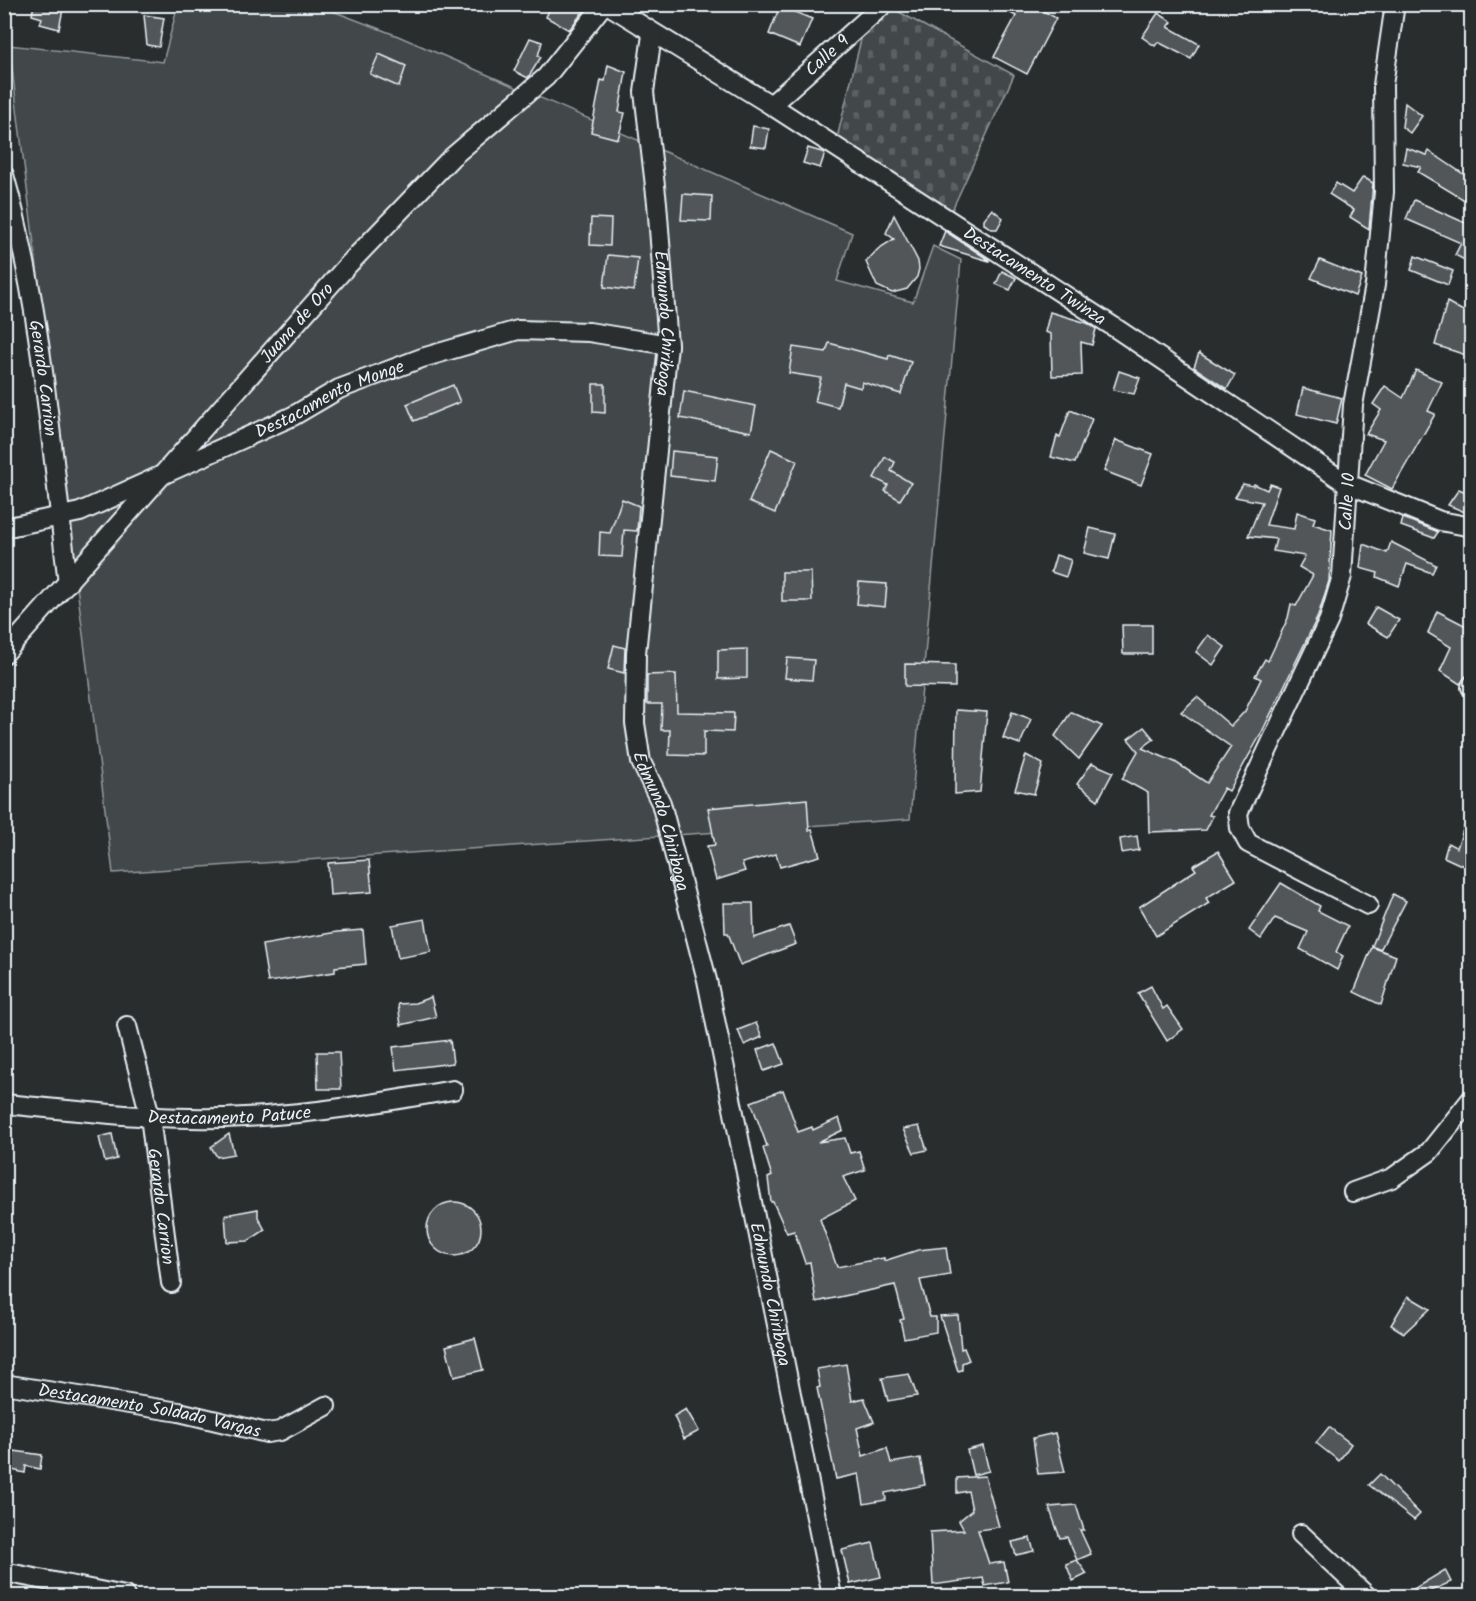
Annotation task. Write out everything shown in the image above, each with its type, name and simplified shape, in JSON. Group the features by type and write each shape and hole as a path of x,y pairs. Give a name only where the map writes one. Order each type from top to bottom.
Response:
{"street":[{"name":"Destacamento Twinza","path":"605,4 652,35 771,105 1117,329 1346,483 1440,521 1472,527"},
{"name":"Juana de Oro","path":"4,654 346,267 451,158 546,77 605,4"},
{"name":"Calle 9","path":"771,105 884,4"},
{"name":"Calle 10","path":"1368,905 1248,843 1240,828 1238,813 1337,600 1342,576 1346,483 1356,387 1375,285 1384,192 1383,85 1395,4"},
{"name":"Edmundo Chiriboga","path":"652,35 644,92 657,203 668,345 636,653 635,723 641,762 661,803 707,980 832,1596"},
{"name":"Gerardo Carrion","path":"4,175 19,227 37,316 68,583"},
{"name":"Destacamento Monge","path":"4,528 80,512 293,417 339,389 422,358 518,330 589,332 668,345"},
{"name":"Gerardo Carrion","path":"128,1026 150,1116 171,1283"},
{"name":"Destacamento Patuce","path":"4,1104 150,1116 256,1116 351,1108 453,1090"},
{"path":"1353,1192 1392,1178 1430,1152 1472,1098"},
{"name":"Destacamento Soldado Vargas","path":"4,1384 179,1412 267,1434 280,1431 326,1406"},
{"path":"1301,1534 1367,1596"},
{"path":"4,1572 125,1596"}],"green space":[{"path":"178,5 317,5 398,36 852,233 837,281 913,302 933,246 961,260 910,819 113,873 9,45 163,62"},
{"path":"890,7 1014,75 951,212 845,148 838,134 864,27"}],"building":[{"path":"34,4 64,4 59,29 40,24 42,18 32,15"},
{"path":"552,4 589,4 569,30 546,17"},
{"path":"994,4 1031,4 1056,18 1027,74 994,57 1016,16"},
{"path":"780,6 812,19 800,47 769,34"},
{"path":"1158,13 1172,22 1168,27 1199,44 1191,59 1158,42 1155,46 1142,37"},
{"path":"144,15 164,18 159,47 147,45"},
{"path":"530,38 542,42 538,56 541,57 528,78 514,71"},
{"path":"379,54 406,66 399,87 370,74"},
{"path":"608,65 626,72 619,112 625,113 618,139 591,132 601,80 605,81"},
{"path":"1405,103 1422,116 1410,133 1402,127"},
{"path":"753,126 769,129 766,148 750,146"},
{"path":"808,148 825,153 820,168 803,163"},
{"path":"1406,148 1427,155 1429,151 1472,180 1471,204 1418,172 1421,167 1403,163"},
{"path":"1363,177 1373,183 1369,229 1350,217 1354,210 1329,194 1336,183 1352,193"},
{"path":"683,194 712,196 711,221 681,220"},
{"path":"1414,200 1470,225 1472,222 1472,264 1455,255 1461,243 1406,219"},
{"path":"992,209 1003,218 997,229 984,224 984,219"},
{"path":"894,215 918,261 919,269 917,277 907,289 892,293 877,286 866,262 878,249 894,239 886,233"},
{"path":"591,218 611,219 610,246 590,245"},
{"path":"945,231 989,260 989,261 939,246"},
{"path":"608,255 638,258 634,291 604,287"},
{"path":"1415,256 1453,271 1448,285 1411,270"},
{"path":"1320,260 1362,277 1355,296 1311,278"},
{"path":"1002,271 1016,278 1010,290 996,284"},
{"path":"1447,302 1472,316 1472,357 1435,345"},
{"path":"1050,312 1087,323 1096,329 1092,345 1081,342 1082,375 1052,376 1051,334 1045,332"},
{"path":"829,343 888,359 889,355 911,362 901,394 862,382 861,388 844,383 838,407 815,401 821,378 789,373 793,347 826,352"},
{"path":"1199,353 1235,375 1227,389 1194,367"},
{"path":"1416,370 1442,382 1428,411 1435,414 1392,489 1365,475 1384,440 1366,434 1381,410 1373,404 1385,386 1403,398"},
{"path":"1119,371 1140,378 1134,394 1113,390"},
{"path":"593,384 605,384 605,413 593,412"},
{"path":"453,385 460,402 414,421 407,404"},
{"path":"1303,388 1342,398 1336,424 1297,414"},
{"path":"684,391 756,406 751,432 680,418"},
{"path":"1070,410 1092,419 1075,463 1051,457 1057,436 1060,437"},
{"path":"1116,440 1153,454 1141,485 1104,471"},
{"path":"771,449 797,461 775,513 749,502"},
{"path":"672,451 718,456 715,481 670,476"},
{"path":"885,457 895,462 891,471 911,483 900,500 885,491 888,485 874,478"},
{"path":"1243,484 1253,486 1254,484 1267,490 1270,484 1279,487 1266,525 1294,529 1297,512 1315,518 1313,524 1332,530 1329,581 1318,616 1261,734 1229,791 1224,788 1209,815 1213,816 1206,830 1149,832 1148,793 1122,779 1138,751 1128,739 1144,727 1154,739 1142,748 1175,762 1207,783 1231,747 1181,712 1197,697 1231,726 1245,711 1261,679 1255,676 1265,659 1268,661 1288,618 1291,604 1296,606 1313,575 1299,567 1305,556 1273,551 1276,539 1248,536 1262,502 1235,497"},
{"path":"1459,489 1472,495 1472,515 1448,505"},
{"path":"622,499 639,506 637,531 624,530 622,557 599,556 600,532 610,533"},
{"path":"1403,518 1438,532 1434,538 1401,526"},
{"path":"1090,528 1115,534 1109,559 1084,553"},
{"path":"1391,542 1436,565 1432,573 1407,564 1399,586 1377,577 1378,573 1360,568 1363,544 1387,553"},
{"path":"1056,555 1071,560 1066,577 1051,572"},
{"path":"782,572 811,572 812,601 782,601"},
{"path":"859,582 887,584 885,607 857,604"},
{"path":"1376,607 1399,620 1388,637 1366,624"},
{"path":"1437,611 1472,629 1472,669 1460,684 1440,671 1451,647 1428,633"},
{"path":"1122,625 1152,625 1152,654 1123,654"},
{"path":"1208,635 1225,647 1213,665 1196,652"},
{"path":"614,645 625,648 624,673 608,669"},
{"path":"747,649 747,678 718,679 718,650"},
{"path":"787,658 814,660 812,680 785,678"},
{"path":"905,664 955,665 955,687 905,686"},
{"path":"676,674 677,712 734,713 733,732 704,731 704,756 669,755 670,730 661,730 662,704 647,704 647,675"},
{"path":"956,710 987,712 980,792 955,794"},
{"path":"1012,712 1031,719 1020,744 1003,738"},
{"path":"1071,712 1102,726 1079,759 1055,736"},
{"path":"1026,755 1043,764 1034,794 1015,790"},
{"path":"1092,763 1113,772 1098,800 1077,784"},
{"path":"807,799 809,830 812,829 820,856 780,867 776,854 742,863 745,871 716,880 707,846 715,845 708,808"},
{"path":"1469,812 1472,812 1472,870 1444,857 1448,843 1457,848"},
{"path":"1137,836 1139,850 1122,853 1120,839"},
{"path":"1218,851 1236,880 1206,898 1209,903 1156,936 1139,907 1196,870 1193,866"},
{"path":"369,860 372,892 330,895 328,863"},
{"path":"1281,883 1320,906 1318,911 1348,926 1336,952 1343,956 1337,970 1300,949 1308,932 1275,918 1261,939 1249,930"},
{"path":"1393,894 1406,901 1380,950 1372,946"},
{"path":"724,903 753,903 754,938 789,926 796,944 740,965 728,933 725,933"},
{"path":"425,919 431,952 398,958 392,925"},
{"path":"363,930 366,964 335,967 335,972 268,982 262,945 337,932"},
{"path":"1372,947 1396,956 1381,1005 1354,992"},
{"path":"1151,986 1163,1009 1167,1006 1183,1029 1167,1041 1138,993"},
{"path":"431,997 436,1017 401,1025 398,1004 415,1003"},
{"path":"756,1023 762,1037 744,1045 738,1030"},
{"path":"450,1040 453,1063 396,1070 393,1047"},
{"path":"776,1043 784,1064 764,1071 757,1050"},
{"path":"317,1052 339,1052 341,1089 318,1089"},
{"path":"783,1090 798,1132 812,1127 813,1130 839,1118 843,1130 818,1142 845,1138 850,1153 859,1151 865,1170 843,1177 855,1201 820,1219 837,1267 884,1258 884,1261 918,1250 946,1247 950,1275 920,1280 930,1317 936,1317 936,1332 904,1338 900,1320 904,1319 895,1285 816,1302 810,1262 805,1263 794,1231 787,1233 771,1202 768,1178 772,1176 763,1148 767,1146 751,1102"},
{"path":"919,1126 927,1150 914,1153 903,1129"},
{"path":"112,1134 117,1159 105,1162 99,1137"},
{"path":"229,1134 234,1154 217,1157 211,1147"},
{"path":"454,1202 464,1204 473,1210 479,1219 481,1229 479,1239 473,1248 464,1254 454,1256 444,1254 435,1248 429,1239 427,1229 429,1219 435,1210 444,1204"},
{"path":"258,1209 258,1217 265,1230 248,1241 227,1242 225,1215"},
{"path":"1408,1296 1430,1309 1404,1333 1391,1325"},
{"path":"958,1315 961,1349 964,1348 969,1360 962,1363 962,1370 958,1371 940,1316"},
{"path":"475,1338 483,1370 454,1377 446,1346"},
{"path":"846,1364 852,1401 864,1398 874,1422 857,1428 863,1456 887,1448 891,1463 920,1458 925,1485 885,1493 886,1500 864,1504 859,1474 836,1479 817,1388 820,1387 817,1369"},
{"path":"909,1374 917,1396 888,1401 882,1378"},
{"path":"686,1409 699,1431 684,1439 674,1416"},
{"path":"1329,1427 1351,1444 1339,1461 1316,1443"},
{"path":"1055,1433 1065,1472 1038,1474 1033,1438"},
{"path":"983,1446 989,1471 973,1475 967,1450"},
{"path":"14,1451 42,1455 40,1469 26,1466 25,1473 12,1470"},
{"path":"1380,1474 1420,1514 1414,1520 1369,1485"},
{"path":"985,1476 999,1527 978,1530 989,1564 1004,1562 1008,1582 985,1586 983,1578 933,1585 930,1532 964,1530 959,1521 972,1510 968,1491 957,1493 957,1478"},
{"path":"1076,1505 1084,1530 1080,1530 1091,1554 1077,1560 1067,1537 1060,1538 1049,1507"},
{"path":"1030,1538 1034,1551 1016,1555 1012,1542"},
{"path":"873,1543 881,1577 850,1584 842,1550"},
{"path":"1077,1560 1087,1574 1073,1581 1066,1564"},
{"path":"1445,1570 1451,1582 1419,1596 1409,1596 1407,1593"}]}
